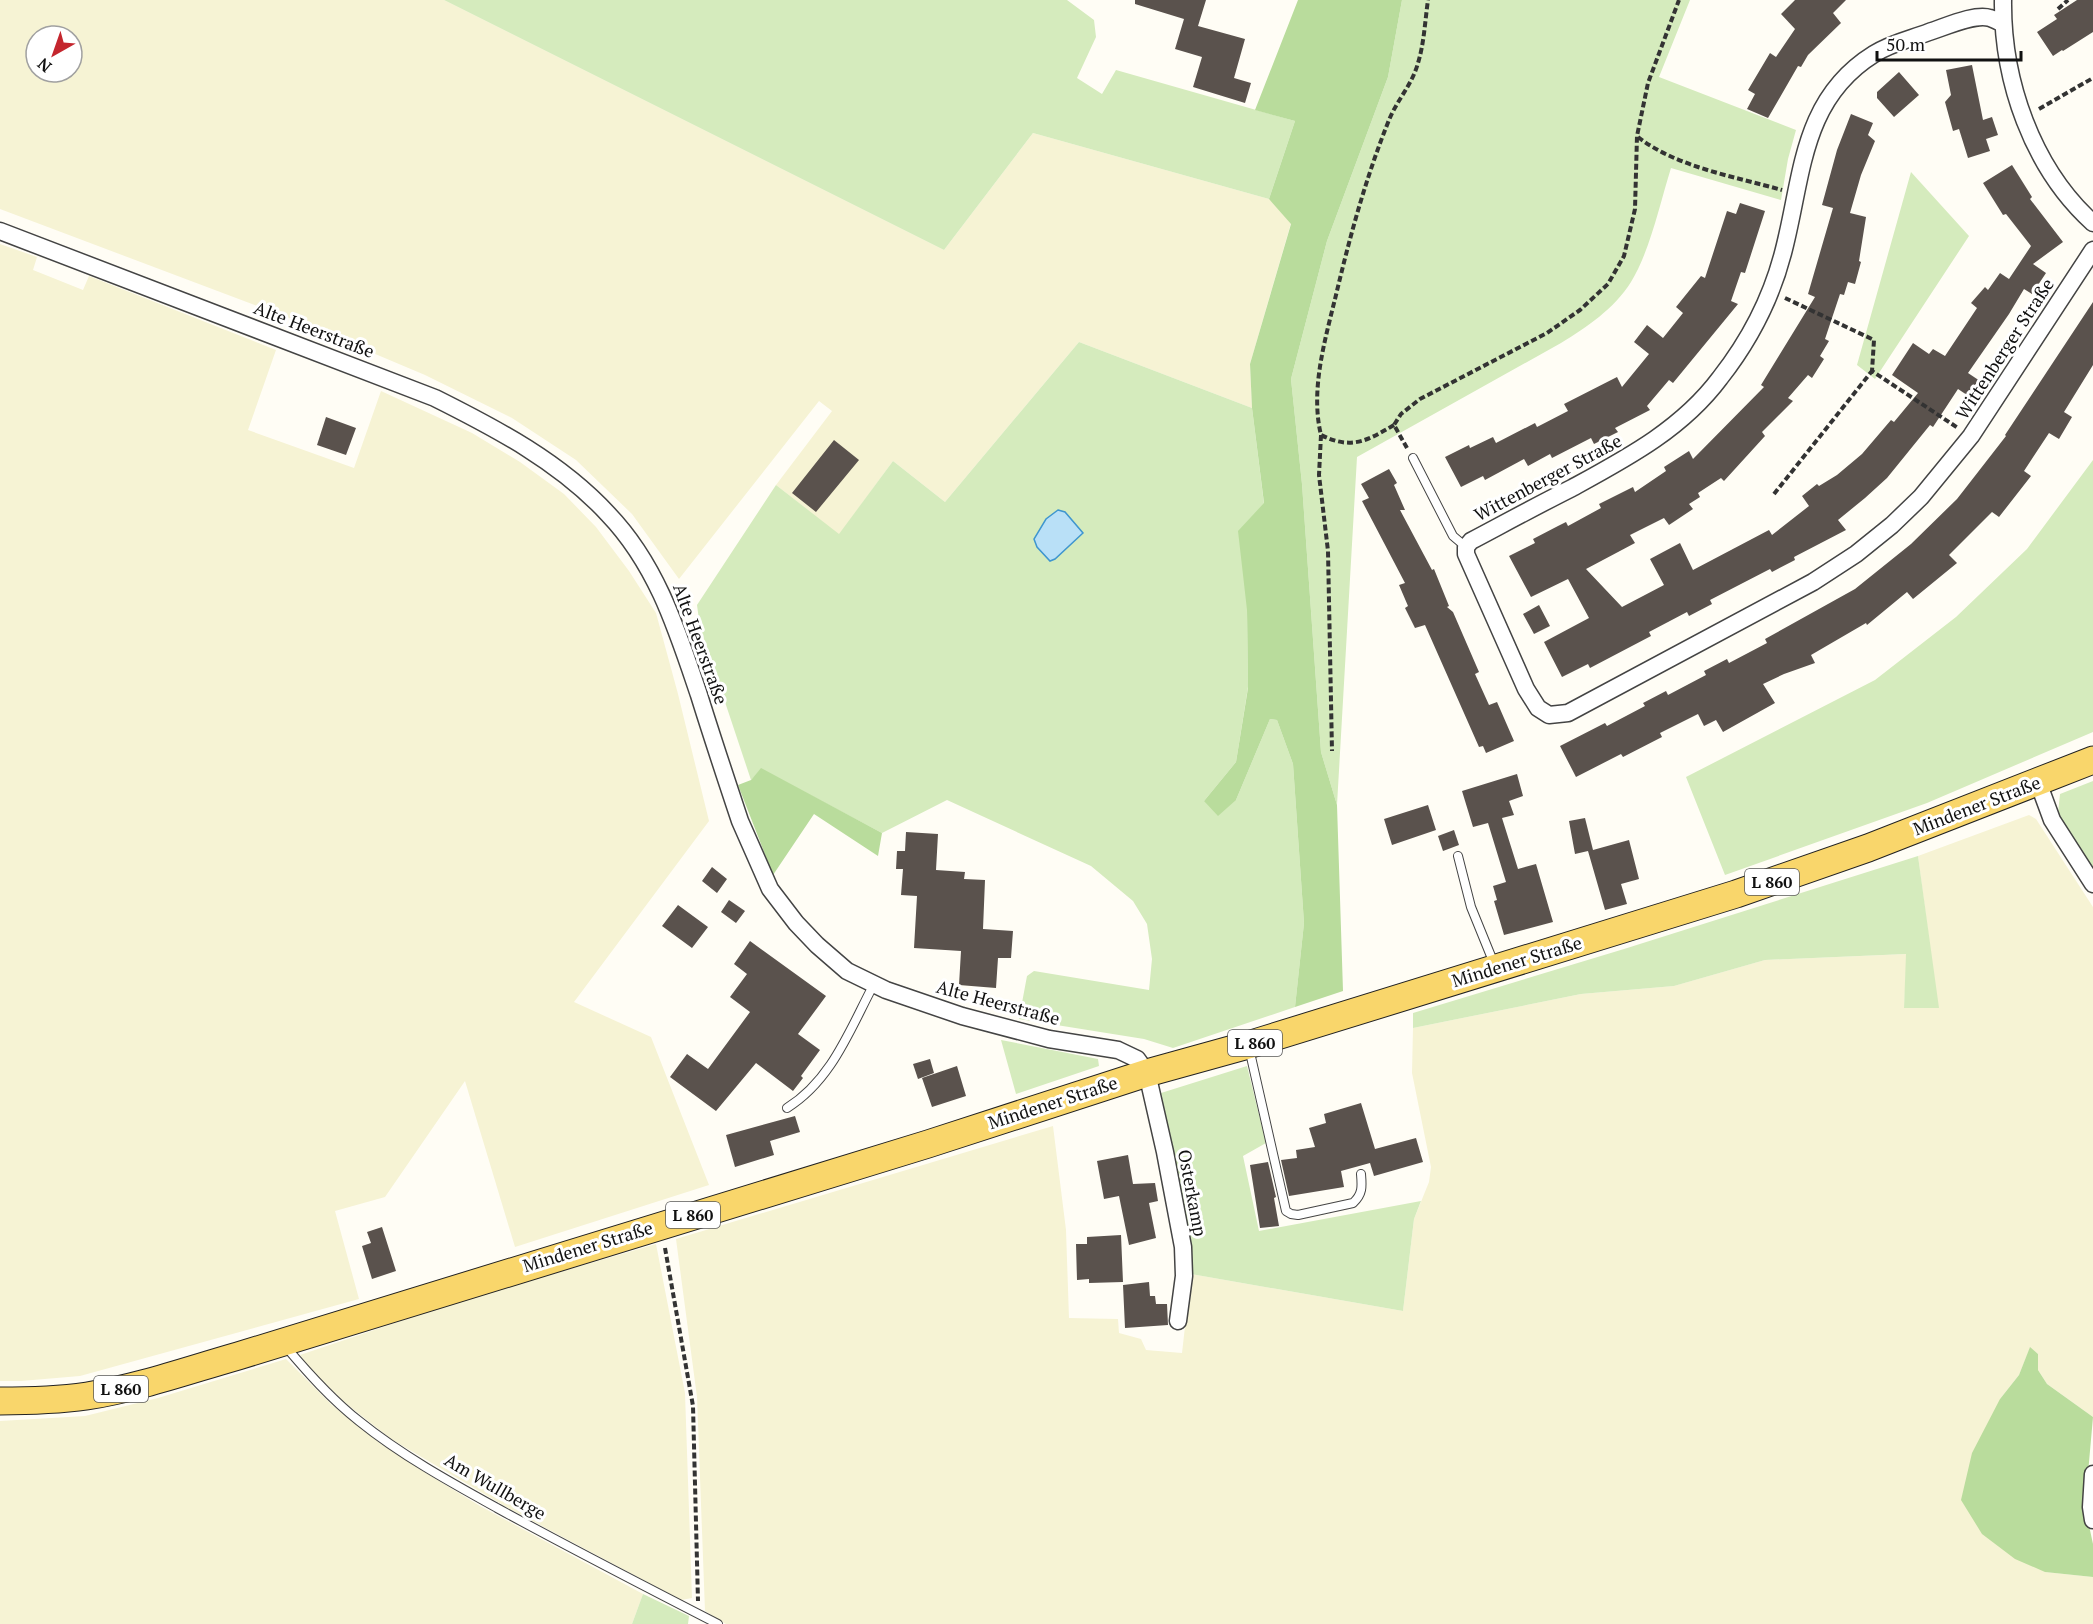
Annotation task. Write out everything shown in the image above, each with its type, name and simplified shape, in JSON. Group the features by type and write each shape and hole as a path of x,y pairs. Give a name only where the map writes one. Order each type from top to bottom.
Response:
{"main road":[{"name":"Mindener Straße","path":"0,1401 43,1401 99,1394 142,1384 928,1144 1147,1073 1248,1045 1747,890 1868,848 2093,760"}],"street":[{"path":"2003,0 2002,24 2012,79 2023,118 2051,174 2069,199 2093,223"},
{"name":"Wittenberger Straße","path":"2002,24 1989,17 1969,19 1892,45 1854,69 1826,100 1816,118 1807,143 1783,253 1771,291 1757,322 1719,380 1671,429 1642,449 1472,541 1466,547 1466,554 1526,689 1538,708 1549,715 1568,713 1814,582 1856,554 1892,525 1921,497 1971,436 2093,250"},
{"name":"Alte Heerstraße","path":"0,231 435,398 497,429 544,460 576,484 615,522 655,579 674,619 740,821 770,889 796,923 817,945 848,971 874,984 932,1006 1006,1029 1049,1039 1118,1050 1137,1059 1147,1073"},
{"path":"2038,782 2052,820 2093,884"},
{"name":"Osterkamp","path":"1147,1073 1165,1152 1182,1247 1184,1276 1178,1322"},
{"path":"2093,1474 2091,1507 2093,1520"}],"lane":[{"path":"1413,458 1453,536 1466,547"},
{"path":"1458,856 1471,907 1497,969"},
{"path":"786,1108 803,1098 818,1083 874,984"},
{"path":"1248,1045 1286,1211 1298,1215 1353,1203 1363,1189 1361,1174"},
{"name":"Am Wullberge","path":"281,1342 332,1398 401,1451 526,1524 718,1624"}],"path":[{"path":"1332,751 1328,551 1319,475 1321,435 1316,414 1322,352 1346,252 1372,163 1393,110 1410,85 1419,62 1428,0"},
{"path":"1321,435 1337,443 1356,443 1378,435 1394,425 1401,414 1420,399 1547,333 1580,310 1608,284 1624,256 1635,208 1638,136 1648,83 1679,0"},
{"path":"2058,9 2067,0"},
{"path":"2023,118 2093,78"},
{"path":"1638,136 1655,150 1699,166 1796,194"},
{"path":"1774,494 1872,371 1874,340 1794,301"},
{"path":"1872,371 1971,436"},
{"path":"1394,425 1413,458"},
{"path":"661,1225 693,1406 698,1614"}],"shaded area":[{"path":"0,0 444,0 944,250 1033,133 1269,199 1291,223 1250,364 1252,408 1079,342 945,502 893,461 839,535 776,485 832,411 819,401 679,579 632,514 576,460 512,418 425,375 297,321 0,209"},
{"path":"0,244 37,257 33,270 83,290 89,276 276,350 248,430 354,468 381,391 472,433 520,462 564,494 596,527 629,571 656,613 709,821 574,1002 651,1037 709,1185 515,1247 465,1081 385,1197 335,1211 359,1299 80,1376 0,1381"},
{"path":"2029,815 2036,819 2093,907 2093,1417 2047,1384 2038,1370 2038,1354 2030,1348 2019,1375 2000,1399 2045,1572 2093,1577 2093,1624 726,1624 705,1611 697,1397 676,1239 1053,1126 1066,1230 1069,1318 1118,1319 1119,1333 1141,1339 1146,1350 1182,1353 1191,1274 1403,1311 1414,1219 1429,1182 1431,1167 1412,1073 1413,1028 1581,994 1674,986 1765,960 1907,954 1904,1008 1938,1008 1918,856"},
{"path":"656,1244 685,1393 692,1598 681,1600 508,1508 391,1439 344,1402 310,1369 300,1355 457,1302"},
{"path":"286,1359 332,1405 381,1444 480,1506 643,1594 632,1624 0,1624 0,1421 85,1416 158,1398"}],"green space":[{"path":"444,0 1067,0 1094,20 1096,37 1077,78 1102,94 1116,70 1295,121 1269,199 1033,133 944,250"},
{"path":"1298,0 1402,0 1388,77 1327,241 1291,379 1302,484 1321,752 1337,805 1343,991 1295,1007 1304,923 1293,764 1277,720 1270,719 1236,800 1218,816 1204,801 1236,762 1248,688 1247,610 1238,531 1264,503 1252,408 1250,364 1291,224 1269,199 1295,121 1255,110"},
{"path":"1402,0 1690,0 1659,77 1796,130 1781,200 1671,168 1649,242 1638,270 1617,301 1590,324 1561,343 1357,457 1337,805 1321,752 1302,484 1291,379 1327,241 1388,77"},
{"path":"1911,172 1969,236 1875,379 1857,365"},
{"path":"1079,342 1252,408 1264,504 1247,610 1248,687 1236,762 1204,801 1236,800 1270,719 1277,720 1293,764 1304,923 1295,1007 1173,1048 1144,1039 1019,1019 1027,976 1034,971 1149,990 1152,959 1147,924 1133,901 1091,866 947,800 882,833 761,769 751,780 700,627 697,605 776,485 839,534 893,461 945,502"},
{"path":"2093,460 2093,732 1927,803 1725,875 1686,777 1875,680 1956,617 2027,549"},
{"path":"761,768 882,833 878,856 814,814 773,875 738,785 751,780"},
{"path":"2093,781 2093,871 2058,813 2060,794"},
{"path":"1918,856 1939,1008 1904,1008 1906,954 1765,960 1674,986 1581,994 1413,1028 1413,1013"},
{"path":"1001,1040 1098,1059 1099,1066 1016,1094"},
{"path":"1247,1066 1266,1143 1243,1156 1259,1231 1421,1201 1414,1219 1403,1311 1191,1274 1188,1232 1161,1093"},
{"path":"2030,1347 2038,1354 2038,1370 2047,1384 2093,1417 2085,1507 2093,1544 2093,1577 2045,1572 2015,1559 1982,1534 1961,1500 1972,1453 2000,1399 2019,1375"},
{"path":"643,1594 689,1616 688,1624 632,1624"}],"water":[{"path":"1058,510 1065,512 1083,533 1050,561 1037,547 1034,539 1046,519"}],"building":[{"path":"1135,0 1206,0 1198,26 1245,39 1234,78 1251,83 1245,103 1193,87 1202,57 1175,49 1184,19 1135,4"},
{"path":"1795,0 1846,0 1833,13 1841,23 1808,55 1801,67 1798,66 1768,118 1747,109 1755,94 1748,90 1770,53 1776,57 1795,29 1781,14"},
{"path":"2077,0 2093,0 2093,32 2053,56 2037,32 2057,19 2054,15"},
{"path":"1972,65 1983,120 1992,117 1998,135 1986,139 1990,151 1968,158 1959,129 1953,131 1945,102 1951,95 1946,70"},
{"path":"1899,72 1919,95 1894,117 1877,98 1877,92"},
{"path":"1851,114 1873,123 1868,135 1875,141 1861,175 1850,213 1866,217 1859,261 1861,262 1855,284 1848,282 1844,295 1840,294 1825,339 1829,341 1820,356 1824,359 1812,378 1808,375 1788,398 1793,401 1762,432 1765,436 1724,481 1721,478 1698,493 1700,497 1689,504 1693,509 1669,525 1664,518 1630,535 1635,543 1586,569 1622,607 1664,585 1650,559 1680,543 1693,570 1769,530 1772,535 1809,506 1802,496 1817,484 1819,486 1837,475 1862,454 1891,420 1894,422 1918,393 1892,375 1913,343 1929,354 1933,349 1945,356 1977,308 1971,303 1985,287 1988,290 2000,273 2009,279 2031,246 2006,214 2003,215 1983,183 2012,165 2032,197 2030,199 2063,242 2033,264 2046,273 2032,294 2024,289 1968,373 1980,381 1970,397 1958,389 1933,427 1930,425 1887,478 1838,520 1846,530 1794,557 1795,560 1772,572 1770,569 1710,600 1712,604 1689,616 1687,612 1649,632 1651,636 1590,668 1588,664 1562,677 1544,642 1589,618 1568,579 1531,597 1509,556 1535,543 1533,539 1566,522 1568,526 1601,508 1599,504 1633,487 1635,492 1666,471 1664,467 1689,451 1693,459 1764,387 1761,385 1815,297 1808,294 1833,208 1822,205 1837,150"},
{"path":"1740,203 1765,211 1745,273 1741,272 1731,301 1738,304 1673,383 1669,380 1647,406 1650,410 1615,428 1618,432 1594,444 1591,438 1552,458 1550,454 1528,466 1524,459 1485,480 1483,476 1461,487 1445,457 1469,445 1470,448 1493,437 1496,443 1535,423 1537,427 1568,411 1564,404 1617,377 1622,387 1649,354 1634,342 1647,325 1663,338 1683,313 1676,307 1701,276 1705,278 1727,211 1736,214"},
{"path":"2093,302 2093,365 2064,412 2072,417 2059,439 2049,433 2024,471 2031,476 1999,517 1992,512 1949,555 1957,563 1913,599 1907,592 1867,625 1866,623 1811,655 1815,663 1763,684 1775,703 1723,732 1716,720 1704,726 1698,714 1660,733 1662,737 1623,757 1621,754 1576,777 1560,746 1605,723 1607,726 1645,706 1643,703 1666,691 1668,695 1706,675 1704,671 1727,659 1729,663 1767,643 1765,639 1855,589 1911,544 1957,499 2006,436"},
{"path":"326,417 356,428 346,455 317,445"},
{"path":"834,440 859,460 816,512 792,493"},
{"path":"1389,469 1397,483 1394,485 1405,510 1400,510 1432,570 1434,569 1449,606 1447,607 1453,612 1479,672 1475,674 1489,705 1497,702 1514,741 1486,753 1483,746 1479,747 1425,625 1415,628 1405,608 1408,606 1399,585 1405,583 1362,501 1369,498 1361,484"},
{"path":"1539,605 1550,626 1534,634 1523,614"},
{"path":"1517,774 1523,796 1509,801 1514,815 1502,818 1518,869 1536,864 1553,922 1504,935 1494,901 1497,900 1493,886 1506,882 1488,823 1473,827 1462,791"},
{"path":"1428,805 1436,830 1392,845 1384,819"},
{"path":"1585,818 1593,850 1629,840 1639,879 1621,884 1627,904 1605,910 1588,851 1575,854 1569,821"},
{"path":"1454,830 1459,845 1443,851 1438,836"},
{"path":"906,832 938,834 936,870 965,872 964,879 985,880 983,929 1013,931 1011,958 998,958 996,988 959,985 961,951 914,948 917,896 901,895 903,869 896,869 897,851 905,851"},
{"path":"712,867 727,879 717,893 702,881"},
{"path":"729,900 745,911 736,923 721,912"},
{"path":"678,905 708,927 692,948 662,926"},
{"path":"750,941 826,996 798,1034 820,1050 793,1091 756,1063 716,1111 670,1077 687,1054 708,1069 750,1012 730,997 747,974 734,964"},
{"path":"930,1059 934,1073 918,1079 913,1064"},
{"path":"957,1066 966,1096 932,1107 922,1078"},
{"path":"1361,1103 1375,1149 1416,1138 1423,1162 1374,1176 1370,1163 1341,1171 1344,1187 1289,1196 1281,1160 1297,1158 1296,1150 1315,1147 1309,1128 1326,1123 1324,1114"},
{"path":"795,1116 800,1132 770,1141 774,1155 735,1167 726,1135"},
{"path":"1128,1155 1133,1184 1155,1183 1158,1201 1149,1203 1156,1238 1129,1245 1119,1196 1104,1199 1097,1161"},
{"path":"1268,1162 1276,1197 1274,1198 1279,1226 1260,1228 1250,1165"},
{"path":"382,1227 396,1271 372,1279 362,1246 371,1243 367,1232"},
{"path":"1121,1235 1123,1282 1089,1283 1089,1279 1077,1280 1076,1244 1087,1244 1087,1237"},
{"path":"1149,1282 1150,1296 1155,1296 1156,1304 1167,1304 1168,1325 1125,1328 1123,1285"}]}
